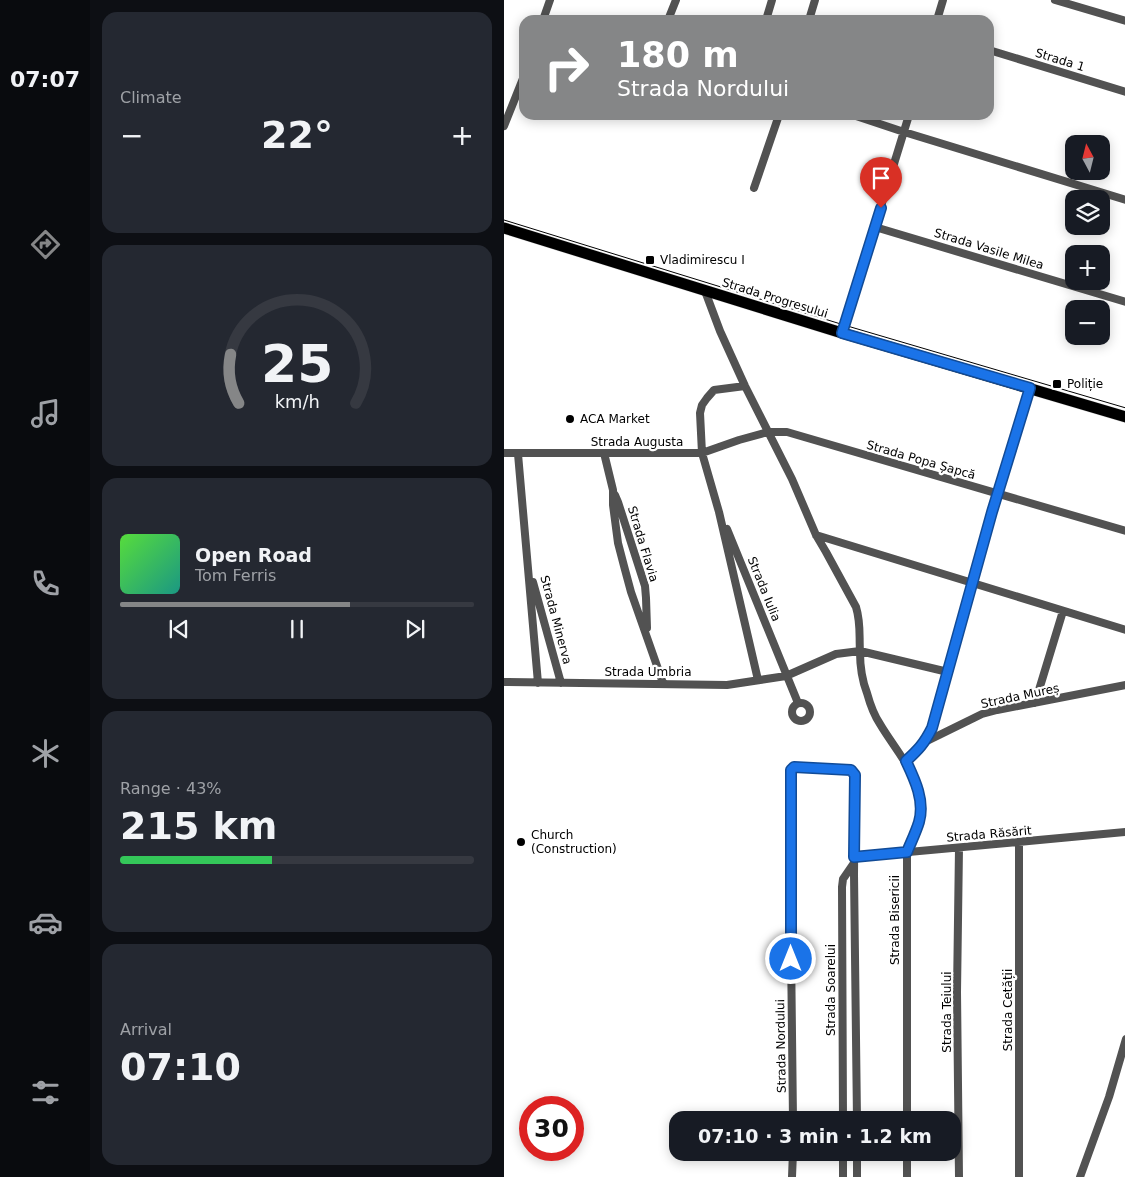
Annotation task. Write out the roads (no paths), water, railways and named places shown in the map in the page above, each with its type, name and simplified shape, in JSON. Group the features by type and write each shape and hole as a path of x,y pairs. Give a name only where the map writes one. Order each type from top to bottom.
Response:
{"main road":[{"name":"Strada Progresului","path":"504,228 842,333 1125,417"}],"street":[{"path":"545,15 550,0"},
{"path":"670,15 676,0"},
{"path":"768,15 772,0"},
{"path":"810,15 815,0"},
{"path":"938,15 943,0"},
{"path":"1055,0 1125,21"},
{"name":"Strada 1","path":"994,52 1125,92"},
{"path":"504,126 519,88"},
{"path":"754,188 777,120"},
{"path":"868,120 1125,200"},
{"path":"842,333 908,120"},
{"name":"Strada Vasile Milea","path":"875,227 1125,302"},
{"name":"Strada Bisericii","path":"705,291 720,332 744,386 792,479 816,535 856,606 859,616 863,678 875,715 890,740 906,761 916,783 920,802 919,824 907,852 907,1111"},
{"name":"Strada Iulia","path":"744,386 714,390 702,405 700,413 702,453 719,512 758,680"},
{"path":"906,761 925,742 932,728 997,494 1030,388"},
{"name":"Strada Augusta","path":"504,453 702,453 768,432"},
{"name":"Strada Popa Șapcă","path":"768,432 787,432 1125,531"},
{"name":"Strada Flavia","path":"604,453 613,490 618,543 631,592 663,683"},
{"name":"Strada Minerva","path":"518,454 538,683"},
{"name":"Strada Flavia","path":"613,490 645,586 647,635"},
{"name":"Strada Iulia","path":"719,512 798,703"},
{"path":"816,535 1125,630"},
{"name":"Strada Minerva","path":"528,563 561,683"},
{"path":"1035,702 1063,611"},
{"name":"Strada Umbria","path":"504,682 727,685 786,676 836,654 860,651 948,672"},
{"name":"Strada Mureș","path":"925,742 982,714 997,710 1124,686 1125,695"},
{"name":"Strada Nordului","path":"793,1111 790,862 791,770 794,767 848,769 855,775"},
{"name":"Strada Soarelui","path":"855,775 854,860 857,1111"},
{"name":"Strada Răsărit","path":"854,860 907,852 1125,832"},
{"name":"Strada Cetății","path":"1019,843 1020,1177"},
{"name":"Strada Teiului","path":"959,848 957,992 959,1177"},
{"name":"Strada Soarelui","path":"843,1111 842,887 843,879 854,860"},
{"path":"1080,1177 1109,1097 1125,1039"},
{"path":"843,1094 857,1094"},
{"path":"792,1161 792,1177"},
{"path":"843,1161 843,1177"},
{"path":"857,1161 857,1177"},
{"path":"906,1177 907,1161"}],"tram line":[{"path":"504,220 844,325 1126,408"}],"place":[{"name":"Vladimirescu I","path":"650,260"},
{"name":"Poliție","path":"1057,384"},
{"name":"ACA Market","path":"570,419"},
{"name":"Church (Construction)","path":"521,842"}]}
